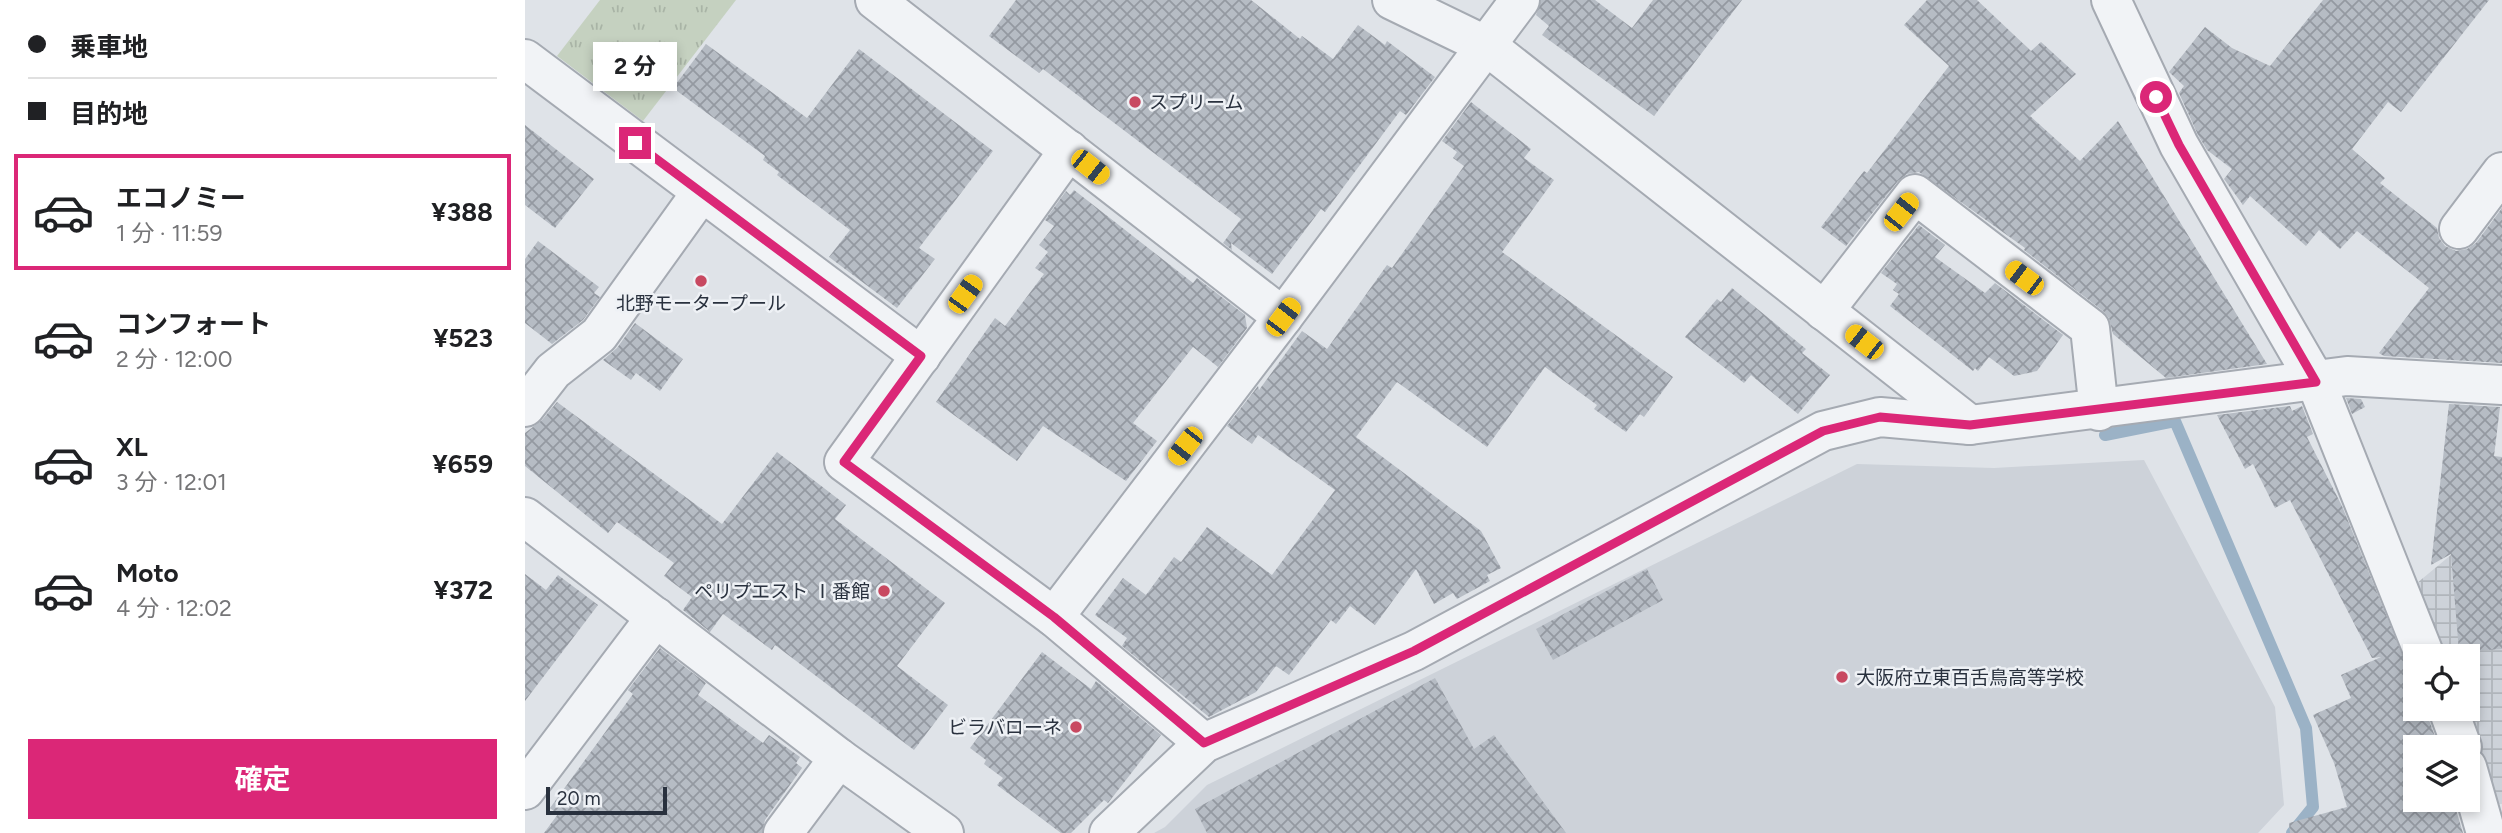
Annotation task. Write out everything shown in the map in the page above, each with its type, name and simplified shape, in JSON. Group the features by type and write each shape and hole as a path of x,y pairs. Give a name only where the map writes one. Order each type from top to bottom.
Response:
{"street":[{"path":"875,0 1283,317"},
{"path":"1392,0 1487,46 1970,425"},
{"path":"1054,617 1520,0"},
{"path":"2112,0 2179,145 2316,382 2420,644"},
{"path":"525,59 921,356"},
{"path":"1069,150 844,462 1054,617 1204,743"},
{"path":"2459,229 2502,172"},
{"path":"525,407 553,372 599,335 701,193"},
{"path":"1823,311 1915,194 2090,328 2098,411"},
{"path":"1109,833 1204,743 1414,651 1823,431 1880,417 1970,425 2098,411 2347,376 2502,385"},
{"path":"525,517 839,758 944,833"},
{"path":"525,790 656,617"},
{"path":"783,833 839,758"},
{"path":"2480,812 2486,833"}],"shaded area":[{"name":"大阪府立東百舌鳥高等学校","path":"2144,460 2275,707 2284,805 2258,833 1154,833 1165,827 1207,785 1857,464 1994,468"},
{"path":"2502,544 2502,804 2498,804 2480,759 2480,735 2470,735 2465,721 2480,721 2480,644 2434,644 2411,588 2463,545"}],"green space":[{"path":"600,0 736,0 643,121 557,56"}],"building":[{"path":"1016,0 1251,0 1300,39 1302,36 1333,59 1358,25 1385,45 1387,41 1435,77 1406,115 1400,111 1325,212 1321,209 1272,274 1231,243 1232,250 1223,243 1241,219 1043,69 1039,73 989,36"},
{"path":"1541,0 1595,0 1632,28 1653,0 1742,0 1654,116 1542,35 1549,26 1536,15"},
{"path":"1927,0 1977,0 2031,51 2041,42 2076,74 2030,116 2080,161 2118,121 2267,364 2166,378 2113,334 2109,318 2103,311 2024,250 2025,248 1919,172 1907,174 1898,181 1846,246 1821,227 1864,171 1867,173 1949,66 1904,25"},
{"path":"2323,0 2489,0 2401,112 2388,102 2352,149 2385,178 2380,183 2437,228 2439,238 2445,246 2456,251 2467,249 2476,243 2502,208 2502,363 2384,356 2379,353 2429,288 2357,231 2340,249 2319,230 2306,246 2250,196 2243,205 2224,179 2232,169 2207,150 2198,135 2179,93 2184,86 2169,72 2205,27 2232,48 2270,66"},
{"path":"706,44 807,118 859,49 993,151 919,248 935,259 897,308 829,257 850,230 777,175 779,172 763,160 765,156 673,88"},
{"path":"1471,102 1531,149 1524,158 1554,180 1502,252 1673,377 1644,417 1640,414 1626,432 1594,409 1597,405 1545,367 1487,447 1397,382 1356,437 1481,531 1501,568 1487,575 1490,581 1457,599 1453,593 1434,604 1416,569 1375,625 1350,606 1336,624 1331,620 1289,675 1276,666 1256,692 1209,717 1122,646 1127,638 1095,615 1123,578 1146,595 1174,557 1181,562 1207,527 1272,575 1335,490 1258,435 1252,444 1227,426 1258,386 1259,390 1302,331 1327,349 1387,265 1392,268 1464,166 1453,158 1457,152 1442,141"},
{"path":"525,125 594,179 555,228 525,205"},
{"path":"1074,190 1193,283 1197,278 1245,315 1247,328 1218,367 1193,347 1133,423 1157,441 1126,481 1043,426 1017,461 936,402 995,318 1005,326 1044,274 1035,268 1048,252 1039,245 1054,226 1045,220 1066,191 1070,195"},
{"path":"1919,225 1945,245 1935,257 1985,293 1995,283 2063,335 2037,371 2014,376 1989,357 1978,371 1975,368 1973,371 1890,306 1899,294 1893,290 1897,284 1881,273"},
{"path":"538,241 599,287 594,293 600,297 583,320 552,344 525,323 525,259"},
{"path":"1732,288 1806,349 1802,353 1830,375 1798,414 1751,375 1744,383 1685,337 1717,299 1721,302"},
{"path":"635,323 683,359 660,391 636,373 631,380 603,360 617,348"},
{"path":"2346,398 2361,399 2365,407 2352,414"},
{"path":"557,402 722,524 777,452 846,505 835,519 945,603 897,666 948,705 914,750 775,645 772,650 723,614 710,632 683,610 692,597 664,576 674,563 617,522 608,533 525,466 525,433 542,420"},
{"path":"2449,404 2500,407 2494,456 2502,457 2502,649 2480,651 2480,644 2458,644 2451,554 2431,565"},
{"path":"2290,406 2292,411 2302,406 2313,434 2307,437 2342,506 2403,656 2403,721 2429,721 2435,735 2403,735 2403,812 2457,812 2463,833 2290,833 2289,823 2347,807 2334,763 2313,715 2351,698 2341,675 2381,657 2372,658 2290,500 2275,508 2253,464 2245,469 2217,415"},
{"path":"1647,569 1663,600 1553,660 1536,629"},
{"path":"525,574 546,590 558,575 598,605 525,701"},
{"path":"660,648 706,683 698,695 763,743 769,735 800,757 796,763 802,768 765,820 762,833 544,833 558,814 550,808 633,694 628,690"},
{"path":"1042,652 1091,689 1096,681 1161,735 1108,803 1104,800 1071,833 1061,833 997,785 1003,778 984,764 986,760 970,748"},
{"path":"1435,678 1474,749 1494,735 1566,833 1207,833 1195,809"}],"waterway":[{"path":"2105,435 2175,421 2306,728 2313,807 2292,833"}],"place":[{"name":"スプリーム","path":"1135,102"},
{"name":"北野モータープール","path":"701,281"},
{"name":"ペリプエスト Ⅰ番館","path":"884,591"},
{"name":"大阪府立東百舌鳥高等学校","path":"1842,677"},
{"name":"ビラバローネ","path":"1076,727"}],"route":[{"path":"635,143 921,356 844,462 1054,617 1204,743 1414,651 1823,431 1880,417 1970,425 2316,382 2179,145 2156,97"}]}
